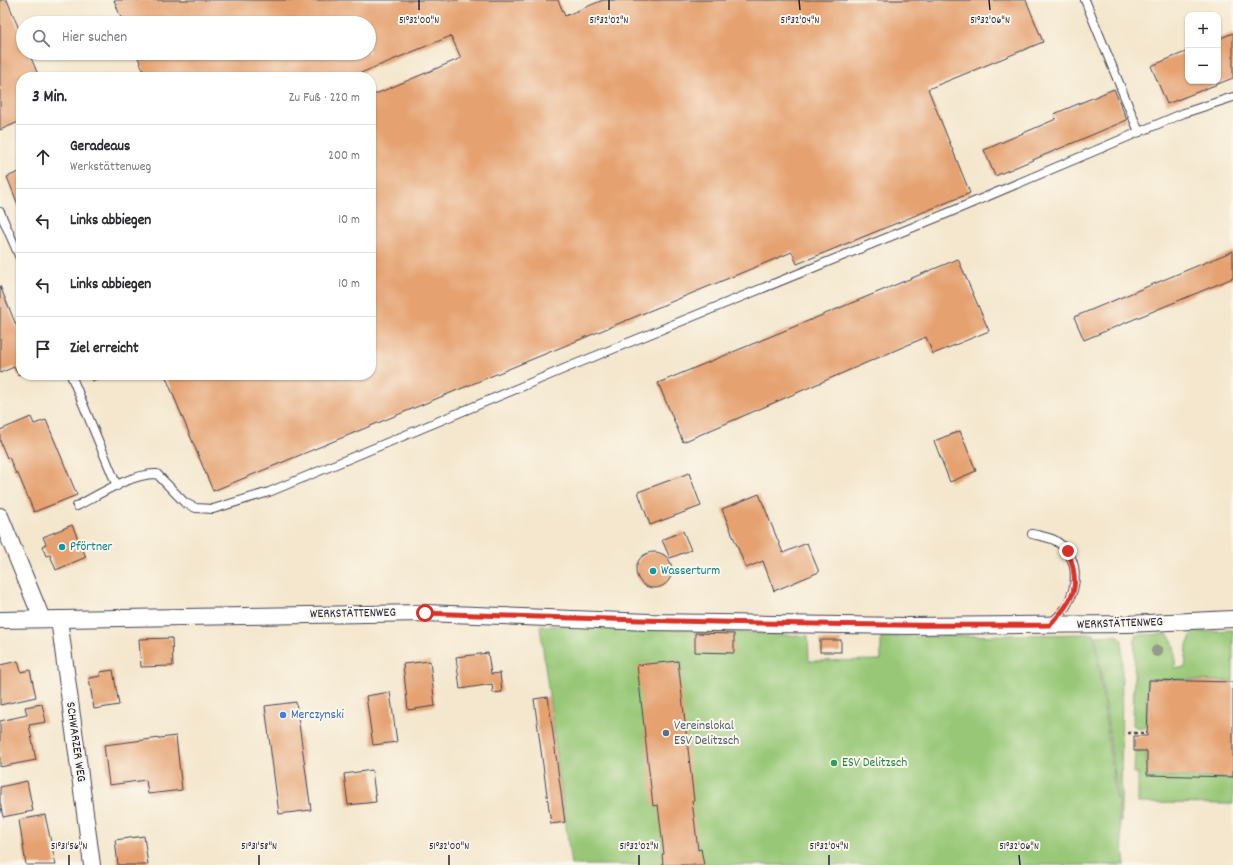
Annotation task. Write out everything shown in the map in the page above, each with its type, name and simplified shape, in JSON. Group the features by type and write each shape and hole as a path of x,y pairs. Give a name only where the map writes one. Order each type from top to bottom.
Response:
{"street":[{"path":"0,516 42,619"},
{"name":"WERKSTÄTTENWEG","path":"0,620 425,613 657,622 906,626 1127,624 1233,619"},
{"name":"SCHWARZER WEG","path":"59,619 92,865"}],"lane":[{"path":"1085,0 1139,132"},
{"path":"77,506 117,486 147,474 157,474 185,503 196,508 213,509 269,492 571,366 948,213 1184,113 1233,97"},
{"path":"0,212 16,249"},
{"path":"73,380 117,486"},
{"path":"1032,534 1055,540 1068,551 1074,568 1075,588 1065,609 1050,625"}],"path":[{"path":"1128,733 1147,733"}],"green space":[{"name":"ESV Delitzsch","path":"540,626 627,626 808,636 809,661 881,660 881,637 1094,634 1125,865 571,865"},
{"path":"1233,630 1233,681 1148,679 1146,728 1136,727 1133,725 1135,635 1167,634 1174,645 1175,668 1185,668 1187,645 1193,632"},
{"path":"1118,635 1122,641 1121,822 1096,636"},
{"path":"1135,752 1146,752 1147,776 1233,778 1233,804 1138,803 1138,773 1134,773"}],"building":[{"path":"0,0 7,0 16,22 16,60 32,60 37,72 16,72 16,123 0,130"},
{"path":"114,0 558,0 565,16 603,0 1026,0 1043,42 928,89 970,193 797,264 792,252 213,491 167,380 376,380 376,94 461,58 451,36 363,72 144,72 139,60 376,60 376,16 120,16"},
{"path":"1233,33 1233,78 1221,83 1221,48 1221,38"},
{"path":"1185,52 1185,84 1218,84 1167,104 1151,66"},
{"path":"1114,89 1127,120 995,176 984,150 1056,119 1054,114"},
{"path":"16,173 16,200 7,177"},
{"path":"1233,251 1233,278 1084,340 1074,317"},
{"path":"958,259 989,331 933,354 926,337 683,442 658,383"},
{"path":"0,286 16,325 16,371 14,367 0,373"},
{"path":"31,417 34,424 46,420 77,495 34,512 18,474 16,474 9,457 7,458 0,441 0,430"},
{"path":"960,431 976,471 950,482 934,441"},
{"path":"689,473 701,506 650,525 638,492"},
{"path":"759,494 783,553 807,543 819,572 774,591 763,561 746,568 722,509"},
{"name":"Pförtner","path":"72,525 86,557 56,570 50,555 46,556 42,546 46,544 43,537"},
{"path":"683,531 691,550 670,558 662,540"},
{"path":"658,552 667,557 671,563 671,577 667,583 658,588 650,588 641,583 637,577 636,566 641,557 647,553"},
{"path":"695,633 734,634 734,653 695,652"},
{"path":"172,638 173,666 141,667 139,639"},
{"path":"820,640 841,640 841,652 820,652"},
{"path":"488,653 491,674 500,673 502,692 493,693 492,684 460,689 456,657"},
{"path":"18,661 21,672 30,670 36,697 0,705 0,665"},
{"path":"430,661 435,706 408,710 403,664"},
{"name":"Vereinslokal ESV Delitzsch","path":"678,661 698,850 701,849 704,865 663,865 662,854 664,854 658,805 653,806 637,665"},
{"path":"113,670 119,705 94,709 89,678 101,676 100,672"},
{"path":"1149,680 1233,682 1233,777 1147,775 1147,751 1134,751 1134,736 1147,736"},
{"path":"390,692 397,742 373,745 366,696"},
{"path":"548,697 565,822 551,824 534,699"},
{"path":"296,702 311,810 279,814 265,706"},
{"path":"42,704 46,722 29,725 36,760 0,767 0,721 27,715 25,707"},
{"path":"176,736 182,790 148,794 146,780 109,785 104,745"},
{"path":"372,770 376,802 348,805 344,774"},
{"path":"27,781 33,811 3,817 0,802 0,787"},
{"path":"45,815 56,865 26,865 19,820"},
{"path":"144,836 148,865 118,865 115,840"}],"place":[{"name":"Pförtner","path":"62,547"},
{"name":"Wasserturm","path":"653,571"},
{"name":"Merczynski","path":"283,715"},
{"name":"Vereinslokal ESV Delitzsch","path":"666,733"},
{"name":"ESV Delitzsch","path":"834,763"}],"route":[{"path":"425,613 649,622 906,626 1050,625 1065,609 1075,588 1074,568 1068,551"}]}
